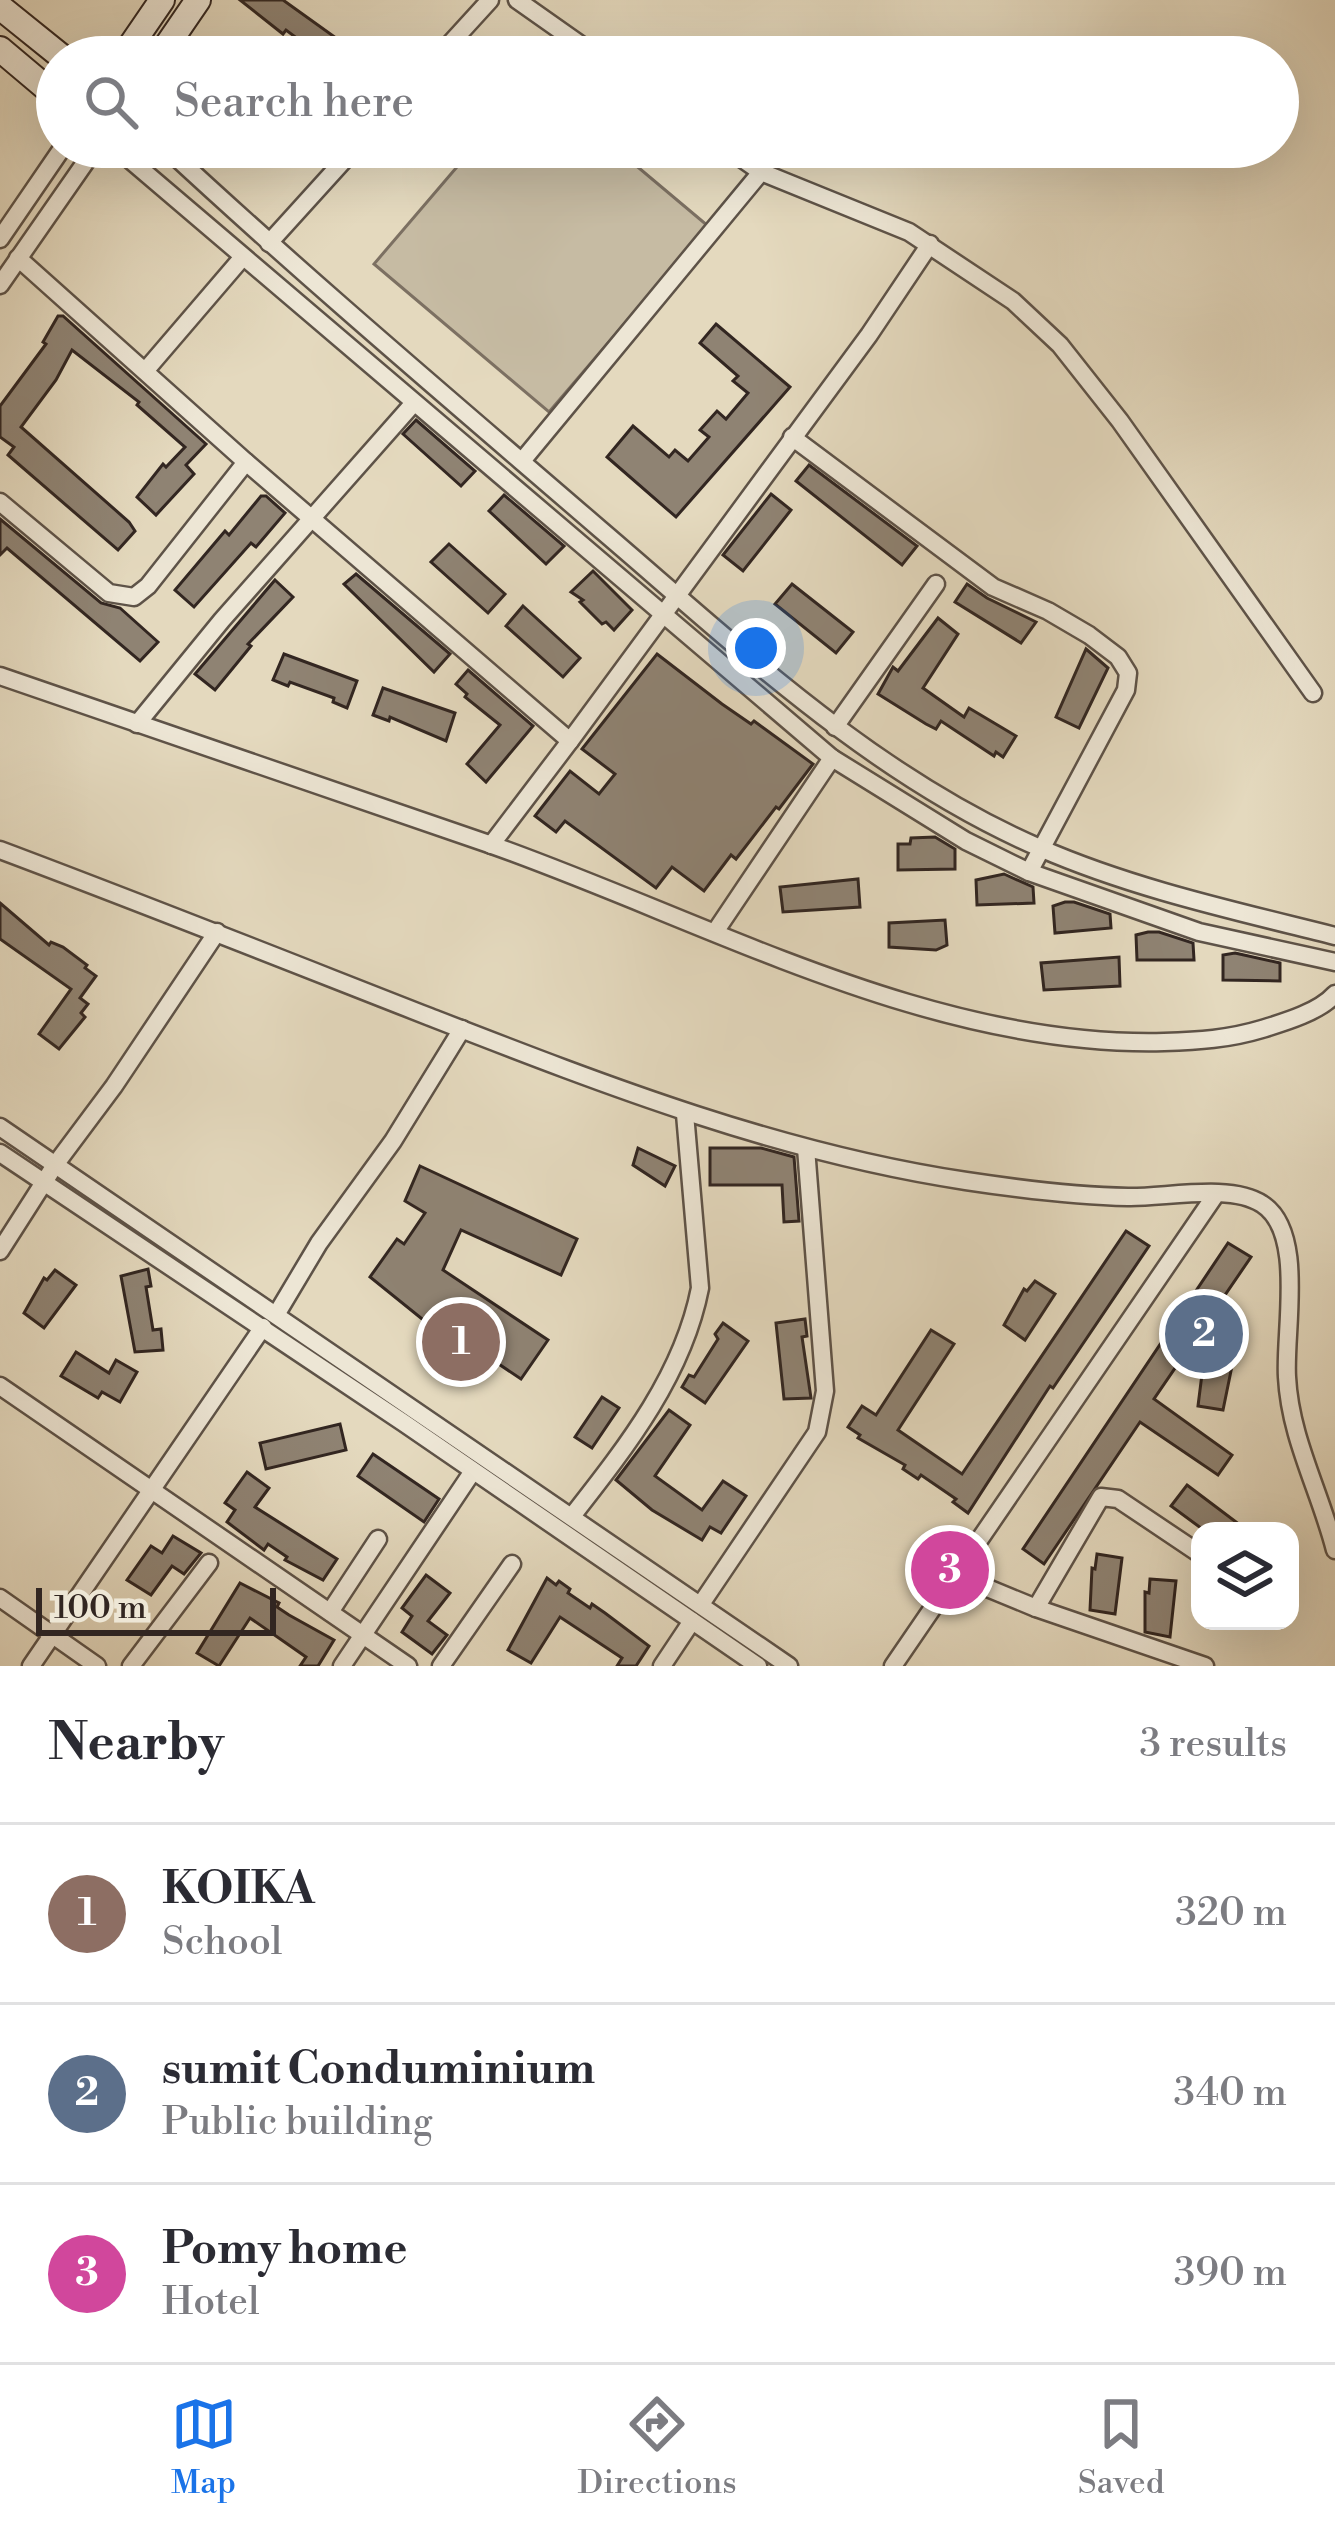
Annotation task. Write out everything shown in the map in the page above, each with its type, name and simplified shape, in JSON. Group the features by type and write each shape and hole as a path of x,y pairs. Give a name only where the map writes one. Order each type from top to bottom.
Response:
{"main road":[{"path":"138,36 162,0"},
{"path":"173,36 198,0"},
{"path":"0,7 36,36"},
{"path":"0,49 36,79"}],"street":[{"path":"457,36 490,0"},
{"path":"517,0 568,36"},
{"path":"0,239 48,168"},
{"path":"0,285 82,168"},
{"path":"139,168 832,758 967,841 1029,872 1199,932 1335,962"},
{"path":"188,168 268,243 835,727 995,826 1042,849 1179,898 1335,936"},
{"path":"268,243 337,168"},
{"path":"754,168 930,244 1013,301 1060,345 1120,421 1313,693"},
{"path":"522,461 760,172"},
{"path":"491,845 869,335 930,244"},
{"path":"18,257 246,462 570,741"},
{"path":"146,370 242,258"},
{"path":"137,724 412,405"},
{"path":"792,437 994,587 1089,635 1118,657 1128,673 1126,690 1029,872"},
{"path":"0,502 110,593 134,597 148,586 246,462"},
{"path":"835,727 936,584"},
{"path":"0,676 491,845 796,964 938,1010 1087,1042 1218,1040 1277,1024 1335,994"},
{"path":"715,932 832,758"},
{"path":"0,850 685,1114 806,1148 964,1181 1029,1189 1129,1197 1216,1194 1264,1204 1281,1227 1289,1259 1287,1377 1292,1424 1335,1550"},
{"path":"0,1251 217,932"},
{"path":"31,1666 394,1141 462,1030"},
{"path":"573,1515 654,1403 686,1345 700,1288 685,1114"},
{"path":"0,1127 516,1501 789,1666"},
{"path":"662,1666 817,1432 823,1415 806,1148"},
{"path":"0,1153 573,1515 758,1666"},
{"path":"893,1666 1216,1194"},
{"path":"0,1386 408,1666"},
{"path":"342,1666 473,1471"},
{"path":"516,1501 528,1485"},
{"path":"1036,1609 1101,1497 1118,1499 1191,1548"},
{"path":"330,1612 377,1539"},
{"path":"131,1666 209,1563"},
{"path":"441,1666 512,1564"},
{"path":"956,1575 1036,1609 1205,1666"},
{"path":"0,1598 98,1666"}],"shaded area":[{"path":"456,168 639,168 708,226 549,412 374,264"}],"building":[{"path":"240,0 283,0 333,36 294,36 286,30 283,34"},
{"path":"58,316 206,444 186,465 194,474 156,515 137,497 163,464 166,467 185,447 139,402 72,350 21,427 129,522 135,531 118,550 8,455 14,447 0,437 0,406 46,344"},
{"path":"716,324 790,387 676,517 607,457 633,426 669,457 675,450 688,461 709,437 700,430 717,411 726,419 748,393 733,381 738,376 700,343"},
{"path":"416,420 475,471 461,486 403,434"},
{"path":"809,465 917,546 902,565 796,481"},
{"path":"771,494 791,510 743,571 723,555"},
{"path":"504,495 564,546 546,564 489,511"},
{"path":"261,496 285,513 194,607 175,590"},
{"path":"0,519 101,603 120,608 158,642 140,661 7,548 0,555"},
{"path":"449,544 505,594 488,613 431,562"},
{"path":"593,571 632,610 614,630 571,592"},
{"path":"356,574 450,654 434,672 344,584"},
{"path":"275,580 293,597 248,644 251,646 215,690 195,674"},
{"path":"792,584 853,632 836,653 775,604"},
{"path":"967,584 1036,622 1021,643 955,602"},
{"path":"523,606 580,658 563,677 506,626"},
{"path":"938,618 958,634 923,688 964,717 969,708 1016,736 1003,757 996,752 994,756 941,721 936,729 926,724 878,694 893,667 898,671"},
{"path":"1086,649 1108,668 1079,728 1056,717"},
{"path":"284,654 357,681 347,708 333,702 334,698 273,680"},
{"path":"657,654 813,764 704,891 672,867 656,888 565,821 556,832 535,816 570,771 599,794 615,774 582,749"},
{"path":"468,670 533,726 486,782 467,764 500,725 456,684"},
{"path":"383,688 455,713 446,741 390,717 389,721 373,715"},
{"path":"935,837 955,849 955,869 898,870 898,844"},
{"path":"1004,874 1033,887 1034,903 977,905 976,880"},
{"path":"858,879 860,907 783,912 780,887"},
{"path":"1065,902 1110,914 1111,928 1055,933 1053,906"},
{"path":"0,903 49,945 63,947 96,976 80,998 88,1004 81,1013 85,1017 59,1049 39,1034 71,989 0,939"},
{"path":"945,920 947,945 936,950 889,947 889,923"},
{"path":"1148,932 1193,943 1194,960 1137,960 1136,935"},
{"path":"1235,953 1280,963 1280,981 1223,980 1223,955"},
{"path":"1119,957 1120,986 1044,990 1041,963"},
{"path":"638,1148 675,1166 665,1186 633,1165"},
{"path":"710,1148 761,1148 794,1157 799,1221 784,1222 782,1185 710,1185"},
{"path":"420,1166 577,1239 561,1275 461,1230 443,1270 548,1340 521,1379 441,1325 437,1331 370,1277 397,1239 404,1244 425,1213 405,1201"},
{"path":"1126,1231 1149,1246 968,1513 953,1502 956,1499 921,1475 918,1479 903,1469 905,1465 858,1438 848,1427 862,1406 876,1415 931,1330 954,1344 898,1430 962,1474"},
{"path":"1228,1243 1251,1257 1154,1399 1232,1455 1218,1475 1140,1422 1044,1564 1023,1549"},
{"path":"148,1269 153,1330 161,1329 163,1350 135,1352 121,1276"},
{"path":"55,1270 76,1285 44,1328 24,1313 44,1278"},
{"path":"1035,1281 1055,1294 1025,1340 1004,1325 1024,1289"},
{"path":"805,1319 807,1336 802,1337 811,1398 784,1399 776,1323"},
{"path":"723,1323 748,1341 705,1403 682,1387 689,1375 694,1377"},
{"path":"1205,1350 1228,1353 1227,1364 1232,1366 1223,1410 1198,1406"},
{"path":"76,1352 109,1373 116,1360 137,1372 120,1402 102,1392 98,1398 61,1376"},
{"path":"602,1397 619,1408 592,1448 575,1437"},
{"path":"669,1410 690,1425 655,1476 702,1510 723,1481 746,1496 721,1533 710,1527 702,1540 652,1510 616,1480"},
{"path":"340,1424 346,1450 266,1469 260,1443"},
{"path":"373,1454 439,1499 424,1522 358,1476"},
{"path":"247,1472 269,1488 255,1507 337,1559 323,1580 285,1560 268,1544 264,1550 227,1522 235,1510 225,1503"},
{"path":"1187,1485 1236,1522 1193,1522 1171,1506"},
{"path":"173,1536 201,1553 184,1574 172,1566 151,1595 127,1580 151,1546 162,1553"},
{"path":"1097,1554 1122,1558 1115,1614 1090,1610"},
{"path":"426,1575 450,1593 428,1621 447,1635 432,1654 402,1632 412,1616 402,1608"},
{"path":"547,1578 556,1585 559,1581 570,1589 568,1593 590,1608 592,1604 649,1646 636,1666 617,1666 622,1658 560,1617 531,1663 508,1650"},
{"path":"1150,1579 1176,1581 1170,1637 1145,1632 1145,1592 1149,1593"},
{"path":"240,1583 334,1640 318,1666 300,1666 306,1657 250,1618 219,1666 197,1653"}],"place":[{"name":"sumit Conduminium","path":"1204,1334"},
{"name":"KOIKA","path":"461,1342"},
{"name":"Pomy home","path":"950,1570"}]}
